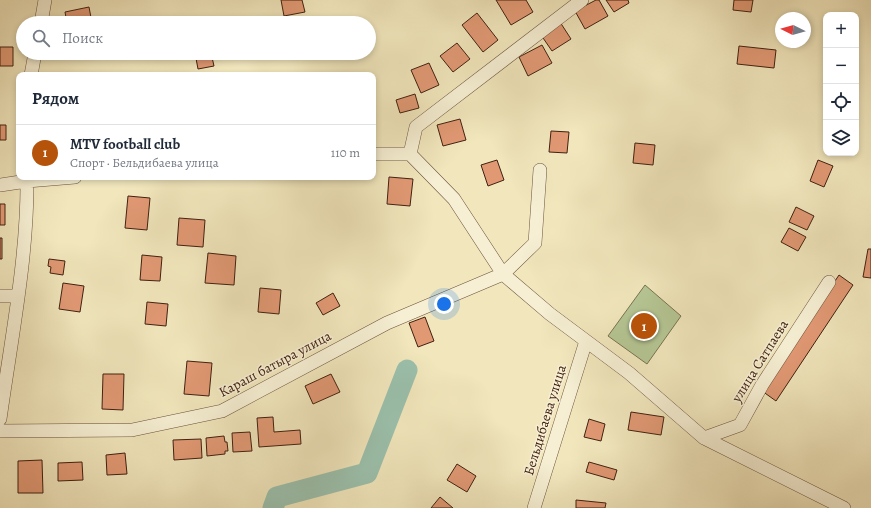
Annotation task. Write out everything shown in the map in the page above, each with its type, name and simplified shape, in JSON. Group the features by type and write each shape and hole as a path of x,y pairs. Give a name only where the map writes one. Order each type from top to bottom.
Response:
{"street":[{"path":"42,16 45,0"},
{"path":"410,154 416,127 582,0"},
{"path":"32,72 34,60"},
{"path":"376,154 410,154 454,198 503,274 550,314 629,373 704,438 844,508"},
{"path":"503,274 535,243 540,170"},
{"path":"0,185 22,180"},
{"path":"0,419 18,296 27,210 27,180"},
{"name":"Караш батыра улица","path":"0,431 132,430 222,411 387,323 503,274"},
{"name":"улица Сатпаева","path":"704,438 740,425 762,385 829,282"},
{"path":"0,296 18,296"},
{"name":"Бельдибаева улица","path":"534,508 586,341"}],"green space":[{"path":"645,285 681,316 647,364 608,336"}],"building":[{"path":"281,0 302,0 305,12 284,16"},
{"path":"496,0 526,0 533,12 511,25"},
{"path":"596,0 599,0 608,16 585,29 575,11"},
{"path":"606,0 628,0 629,3 614,12"},
{"path":"734,0 753,0 751,12 733,10"},
{"path":"89,7 91,16 66,16 65,12"},
{"path":"477,13 498,40 483,52 462,25"},
{"path":"560,22 571,39 552,51 541,35"},
{"path":"457,43 470,59 453,72 440,56"},
{"path":"542,45 552,63 528,76 519,57"},
{"path":"739,46 776,50 774,68 737,64"},
{"path":"0,47 13,47 13,66 0,66"},
{"path":"196,60 213,60 214,66 198,69"},
{"path":"429,63 439,85 421,93 411,70"},
{"path":"415,94 419,108 400,113 396,100"},
{"path":"460,119 466,140 443,146 437,125"},
{"path":"0,125 6,125 6,140 0,140"},
{"path":"551,131 569,132 567,153 549,152"},
{"path":"635,143 655,145 653,165 633,163"},
{"path":"497,160 504,180 488,186 481,165"},
{"path":"818,160 833,166 824,187 810,181"},
{"path":"389,177 413,179 410,206 387,204"},
{"path":"128,196 150,198 147,230 125,228"},
{"path":"0,204 5,204 5,225 0,225"},
{"path":"796,207 814,216 807,230 789,222"},
{"path":"179,218 205,220 203,247 177,245"},
{"path":"789,228 806,237 798,251 781,242"},
{"path":"0,238 2,238 2,259 0,259"},
{"path":"868,249 871,249 871,278 863,277"},
{"path":"208,253 236,256 234,285 205,283"},
{"path":"142,255 162,257 160,281 140,280"},
{"path":"49,259 65,261 63,275 50,273 51,267 48,266"},
{"path":"839,275 853,285 776,401 762,391"},
{"path":"63,283 84,286 80,312 59,309"},
{"path":"260,288 281,290 279,314 258,312"},
{"path":"333,293 340,306 323,315 316,303"},
{"path":"147,302 168,304 166,326 145,324"},
{"path":"425,317 434,341 418,347 409,323"},
{"path":"187,361 212,363 209,396 184,394"},
{"path":"103,374 124,374 123,410 102,409"},
{"path":"331,374 340,392 313,404 305,386"},
{"path":"631,412 664,417 661,435 628,430"},
{"path":"273,417 274,432 300,430 301,444 259,447 257,418"},
{"path":"589,419 605,424 601,441 584,437"},
{"path":"250,432 252,451 233,452 232,433"},
{"path":"224,436 225,442 227,442 228,451 225,451 225,454 207,456 206,438"},
{"path":"201,439 202,458 174,460 173,440"},
{"path":"125,453 127,474 107,475 106,455"},
{"path":"42,460 43,493 18,493 18,461"},
{"path":"82,462 83,480 58,481 58,463"},
{"path":"589,462 617,470 614,480 586,472"},
{"path":"457,464 476,476 467,492 447,480"},
{"path":"440,497 453,508 431,508"},
{"path":"576,500 606,503 605,508 576,508"}],"waterway":[{"path":"273,508 277,497 367,473 407,370"}],"place":[{"name":"MTV football club","path":"644,326"}]}
